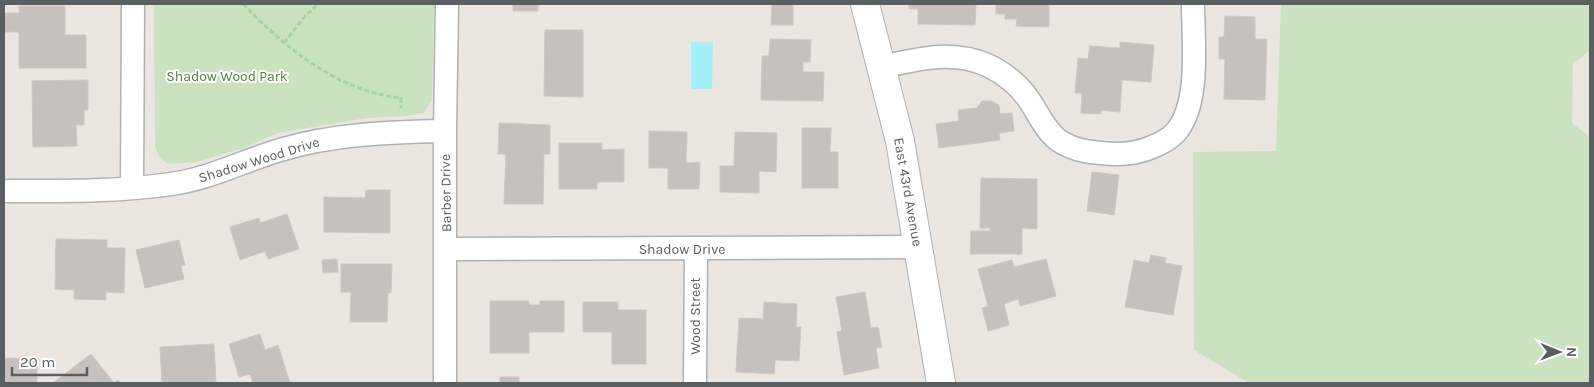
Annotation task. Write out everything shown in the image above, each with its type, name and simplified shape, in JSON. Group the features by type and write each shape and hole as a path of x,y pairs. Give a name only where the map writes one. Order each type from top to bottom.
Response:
{"street":[{"path":"132,188 133,4"},
{"name":"Barber Drive","path":"446,383 445,131 447,4"},
{"name":"East 43rd Avenue","path":"865,4 900,141 941,383"},
{"path":"881,67 939,56 974,60 989,66 1017,86 1028,98 1055,138 1065,145 1083,152 1122,154 1143,151 1160,144 1175,132 1184,117 1191,98 1194,77 1193,4"},
{"name":"Shadow Wood Drive","path":"4,191 108,190 172,184 205,176 280,150 334,138 401,132 445,131"},
{"name":"Shadow Drive","path":"446,249 918,247"},
{"name":"Wood Street","path":"695,383 696,249"}],"path":[{"path":"243,4 262,24 311,63 348,83 373,93 401,98 401,132"},
{"path":"284,43 305,16 318,4"}],"green space":[{"name":"Shadow Wood Park","path":"154,4 434,4 432,100 424,113 408,116 367,118 278,133 244,148 197,162 168,164 159,157 155,147"},
{"path":"1281,4 1590,4 1590,50 1573,64 1572,123 1590,137 1590,383 1249,383 1194,350 1193,152 1276,151"}],"water":[{"path":"691,42 713,42 712,89 691,89"}],"building":[{"path":"513,4 538,4 538,11 513,11"},
{"path":"772,4 793,4 793,25 771,25"},
{"path":"909,4 976,4 975,25 918,24 918,9 909,9"},
{"path":"996,4 1049,4 1049,27 1016,26 1017,19 1005,19 1005,14 996,14"},
{"path":"19,6 65,6 65,35 86,35 86,68 19,68 19,32 4,32 4,13 19,13"},
{"path":"1225,16 1255,17 1255,39 1267,39 1265,100 1224,99 1225,59 1219,59 1219,37 1224,37"},
{"path":"545,30 583,30 583,97 544,96"},
{"path":"770,39 811,40 810,62 803,62 803,72 824,72 823,101 761,100 762,56 769,56"},
{"path":"1120,42 1154,45 1151,82 1122,80 1120,112 1101,110 1101,114 1081,113 1082,93 1075,93 1078,58 1088,59 1090,46 1120,48"},
{"path":"88,80 88,110 84,110 84,125 76,125 77,146 33,147 32,81"},
{"path":"982,101 991,101 999,105 1000,114 1012,113 1014,131 999,133 1000,140 939,148 936,124 959,121 958,110 977,108"},
{"path":"499,123 550,125 550,154 544,154 543,204 504,204 506,154 498,154"},
{"path":"802,128 831,128 830,152 838,152 838,188 802,188"},
{"path":"649,131 687,132 686,163 700,162 699,189 668,189 668,168 649,168"},
{"path":"735,132 777,133 776,172 759,171 759,193 720,192 720,166 734,166"},
{"path":"559,143 602,143 602,150 624,149 624,182 597,182 597,189 559,189"},
{"path":"1092,172 1119,175 1114,215 1087,211"},
{"path":"981,178 1037,179 1037,229 1022,228 1022,254 970,254 971,231 990,231 990,228 980,228"},
{"path":"366,190 390,190 390,233 324,232 324,197 365,198"},
{"path":"287,214 299,249 268,259 265,251 240,260 230,227 259,218 260,223"},
{"path":"56,239 107,240 107,248 125,248 124,293 106,292 106,300 74,299 74,290 55,289"},
{"path":"179,240 185,265 181,266 184,279 145,288 136,250"},
{"path":"1151,255 1166,258 1165,263 1182,266 1173,315 1125,307 1134,260 1149,263"},
{"path":"337,259 338,272 323,273 322,260"},
{"path":"1046,259 1056,296 1020,306 1018,299 1004,304 1009,325 988,331 982,308 988,306 978,269 1012,260 1014,267"},
{"path":"341,264 392,264 387,322 350,322 351,292 341,292"},
{"path":"865,292 871,328 878,327 882,347 876,348 879,368 844,375 837,332 842,331 836,297"},
{"path":"490,301 529,301 529,305 540,305 540,301 564,301 564,332 529,332 529,353 490,353"},
{"path":"583,302 618,302 618,310 646,310 646,364 612,364 612,332 583,332"},
{"path":"764,302 797,304 796,327 801,327 799,361 775,360 774,374 736,372 739,318 763,319"},
{"path":"260,334 265,350 278,345 290,383 253,383 250,374 239,377 229,344"},
{"path":"214,344 216,383 162,383 160,347"},
{"path":"91,354 114,383 53,383"},
{"path":"4,358 37,359 37,383 4,383"},
{"path":"500,377 519,377 519,383 500,383"}]}
